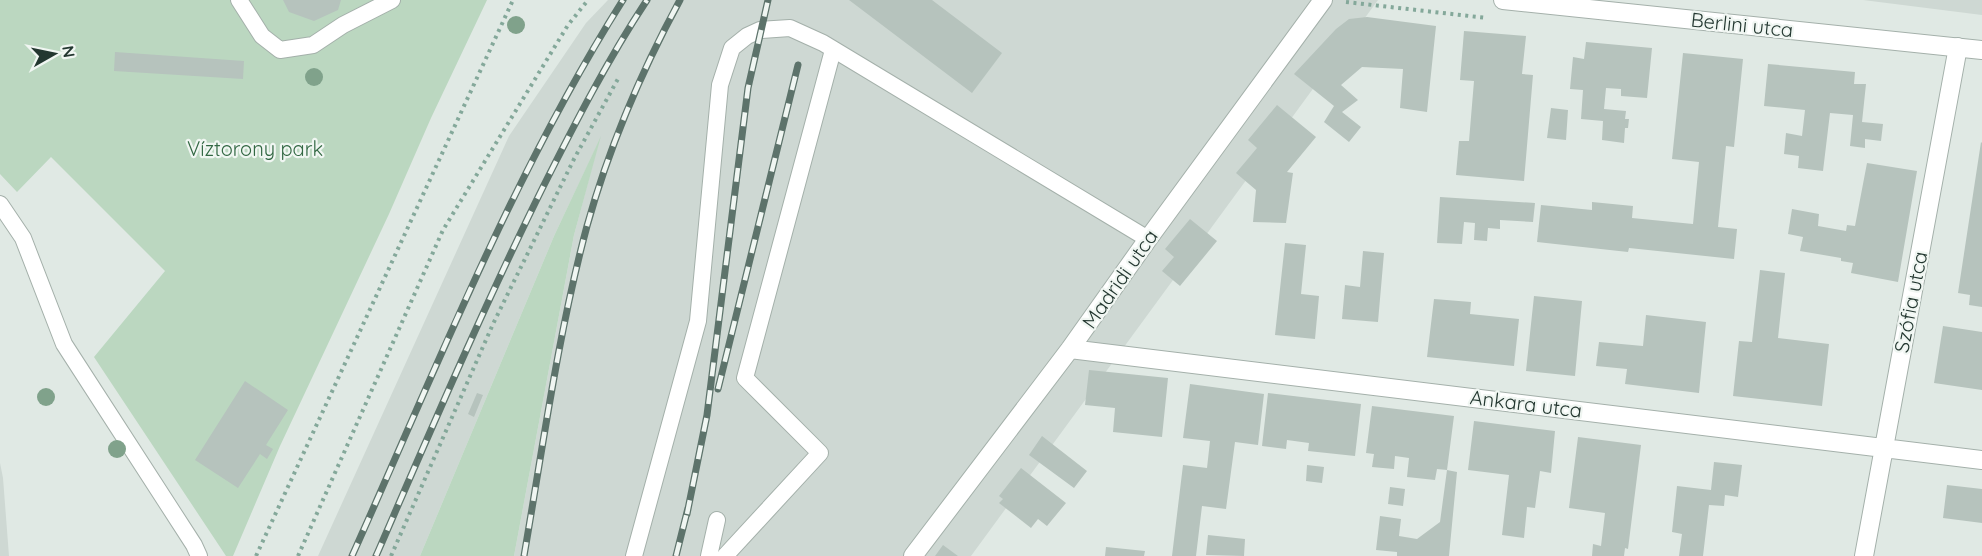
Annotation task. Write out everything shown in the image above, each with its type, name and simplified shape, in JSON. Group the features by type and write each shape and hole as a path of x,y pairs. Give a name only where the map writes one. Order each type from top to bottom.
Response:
{"street":[{"name":"Madridi utca","path":"913,556 1070,349 1323,0"},
{"name":"Berlini utca","path":"1503,0 1982,50"},
{"name":"Szófia utca","path":"1864,556 1958,47"},
{"name":"Ankara utca","path":"1070,349 1982,460"}],"lane":[{"path":"239,0 262,36 280,50 313,45 343,25 392,0"},
{"path":"634,556 698,321 720,85 732,48 747,36 760,30 790,28 834,50 1148,239"},
{"path":"725,556 820,453 745,378 834,50"},
{"path":"0,204 23,238 64,344 199,556"},
{"path":"709,556 717,520"}],"path":[{"path":"256,556 513,0"},
{"path":"298,556 443,230 568,25 588,0"},
{"path":"391,556 493,324 574,159 619,77"}],"shaded area":[{"path":"608,0 1378,0 971,556 514,556 574,235 599,141 554,236 420,556 318,556 509,136 586,23"},
{"path":"1863,0 1982,0 1982,15"},
{"path":"0,463 3,478 9,556 0,556"}],"green space":[{"name":"Víztorony park","path":"0,0 487,0 280,446 233,556 226,556 94,357 165,271 51,157 17,192 0,174"},
{"path":"601,136 574,235 514,556 420,556 554,236"}],"building":[{"path":"283,0 341,0 338,10 314,21 289,12"},
{"path":"849,0 932,0 1002,53 972,93"},
{"path":"1367,17 1436,26 1427,112 1400,108 1403,69 1362,67 1341,85 1358,100 1342,112 1361,127 1349,142 1324,122 1334,106 1294,74 1336,29 1349,19"},
{"path":"1464,31 1526,36 1522,74 1533,75 1524,181 1456,175 1459,141 1469,141 1474,81 1460,80"},
{"path":"1586,42 1652,48 1647,98 1621,96 1621,89 1606,88 1604,109 1626,111 1625,119 1629,119 1628,128 1625,128 1624,143 1602,140 1603,121 1581,119 1583,90 1570,89 1573,57 1584,59"},
{"path":"115,52 244,61 243,79 114,71"},
{"path":"1683,53 1743,59 1734,147 1726,146 1718,227 1737,229 1734,259 1629,248 1628,252 1537,242 1541,205 1592,210 1592,202 1633,206 1632,218 1693,224 1699,162 1672,159"},
{"path":"1768,64 1855,72 1854,84 1866,84 1862,122 1883,124 1881,141 1865,139 1865,148 1850,146 1853,115 1830,113 1823,171 1798,168 1799,156 1784,154 1786,133 1802,136 1805,110 1764,106"},
{"path":"1277,105 1316,137 1287,172 1293,173 1286,223 1253,222 1256,190 1236,173 1257,148 1248,140"},
{"path":"1551,108 1568,110 1566,140 1547,138"},
{"path":"1981,142 1982,307 1969,305 1970,295 1958,293"},
{"path":"1867,163 1917,171 1898,282 1851,273 1853,263 1841,261 1841,258 1800,251 1803,237 1788,234 1792,209 1819,214 1818,226 1846,231 1847,225 1855,226"},
{"path":"1440,197 1535,203 1533,222 1500,220 1500,229 1488,228 1487,241 1474,240 1475,223 1464,222 1462,244 1437,243"},
{"path":"1190,219 1217,241 1180,286 1162,271 1174,257 1165,249"},
{"path":"1285,243 1306,245 1301,294 1319,296 1315,339 1275,335"},
{"path":"1363,251 1384,253 1378,322 1342,319 1345,285 1360,287"},
{"path":"1760,270 1785,273 1778,338 1829,344 1822,406 1733,396 1739,341 1752,342"},
{"path":"1534,296 1582,301 1575,376 1526,371"},
{"path":"1434,299 1471,302 1470,314 1519,319 1514,366 1427,357"},
{"path":"1646,315 1706,322 1699,393 1625,384 1627,369 1596,366 1599,342 1643,346"},
{"path":"1943,326 1982,332 1982,390 1934,383"},
{"path":"1089,370 1168,378 1162,437 1113,432 1115,408 1085,405"},
{"path":"245,381 288,410 266,445 273,449 267,459 260,454 238,488 195,460"},
{"path":"1190,384 1264,394 1258,445 1235,442 1226,509 1202,506 1196,556 1172,556 1183,465 1207,468 1210,441 1183,438"},
{"path":"477,393 483,395 474,417 468,414"},
{"path":"1268,393 1361,404 1355,456 1308,451 1309,443 1287,440 1286,449 1262,446"},
{"path":"1372,406 1454,416 1447,470 1437,469 1435,480 1407,477 1409,458 1395,456 1394,469 1372,467 1374,454 1366,453"},
{"path":"1474,421 1555,431 1551,473 1540,471 1535,508 1527,507 1524,538 1502,535 1509,475 1468,470"},
{"path":"1042,436 1087,471 1074,488 1029,455"},
{"path":"1578,437 1641,445 1628,549 1625,548 1624,556 1592,556 1593,544 1601,546 1605,513 1569,508"},
{"path":"1714,462 1742,465 1738,497 1725,495 1724,506 1709,505 1703,556 1679,556 1682,534 1672,532 1677,486 1711,490"},
{"path":"1307,465 1324,467 1322,483 1306,481"},
{"path":"1021,468 1066,503 1047,526 1038,519 1031,528 999,503 1003,499 999,496"},
{"path":"1447,470 1457,472 1449,556 1397,556 1397,552 1376,550 1380,516 1401,519 1399,536 1417,539 1440,522"},
{"path":"1947,485 1982,489 1982,523 1943,518"},
{"path":"1390,487 1405,489 1403,506 1388,504"},
{"path":"1208,535 1245,539 1244,556 1206,555"},
{"path":"943,545 958,556 935,556"},
{"path":"1106,547 1145,551 1144,556 1105,556"}],"railway":[{"path":"352,556 511,203 583,66 623,0"},
{"path":"376,556 457,370 555,163 592,92 647,0"},
{"path":"524,556 559,349 587,226 605,167 627,110 680,0"},
{"path":"687,514 707,415 748,88 768,0"},
{"path":"718,389 798,65"},
{"path":"676,556 688,508"}]}
